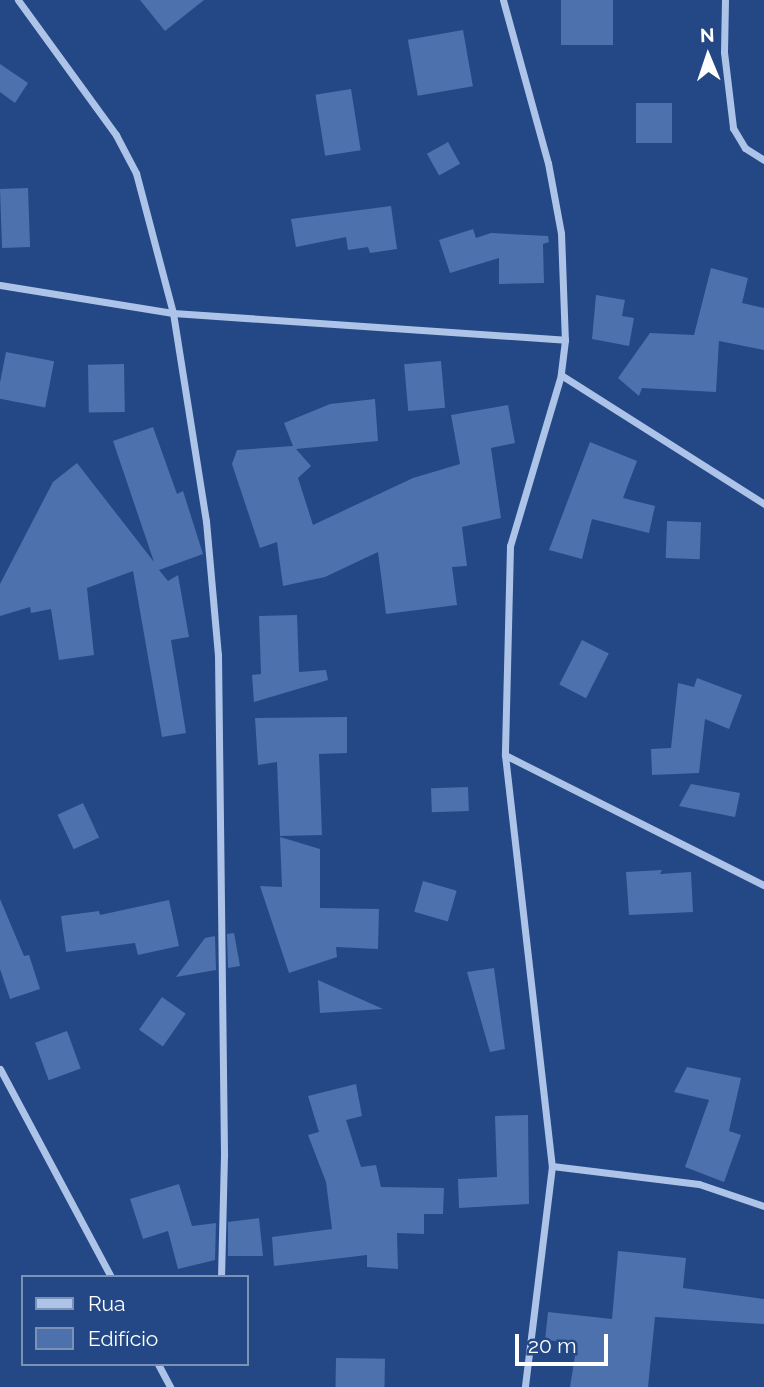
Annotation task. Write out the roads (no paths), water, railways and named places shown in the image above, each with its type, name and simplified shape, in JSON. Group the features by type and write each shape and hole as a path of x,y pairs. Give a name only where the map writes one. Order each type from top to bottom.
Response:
{"street":[{"path":"18,0 116,135 136,173 173,313 206,521 218,655 224,1155 221,1275"},
{"path":"503,0 553,186 561,233 565,340 561,375 510,546 505,755 552,1166 525,1387"},
{"path":"725,0 724,52 733,128 745,148 764,160"},
{"path":"0,285 173,313 565,340"},
{"path":"561,375 764,505"},
{"path":"505,755 764,885"},
{"path":"0,1069 110,1275"},
{"path":"552,1166 699,1184 764,1206"},
{"path":"159,1366 170,1387"}]}
